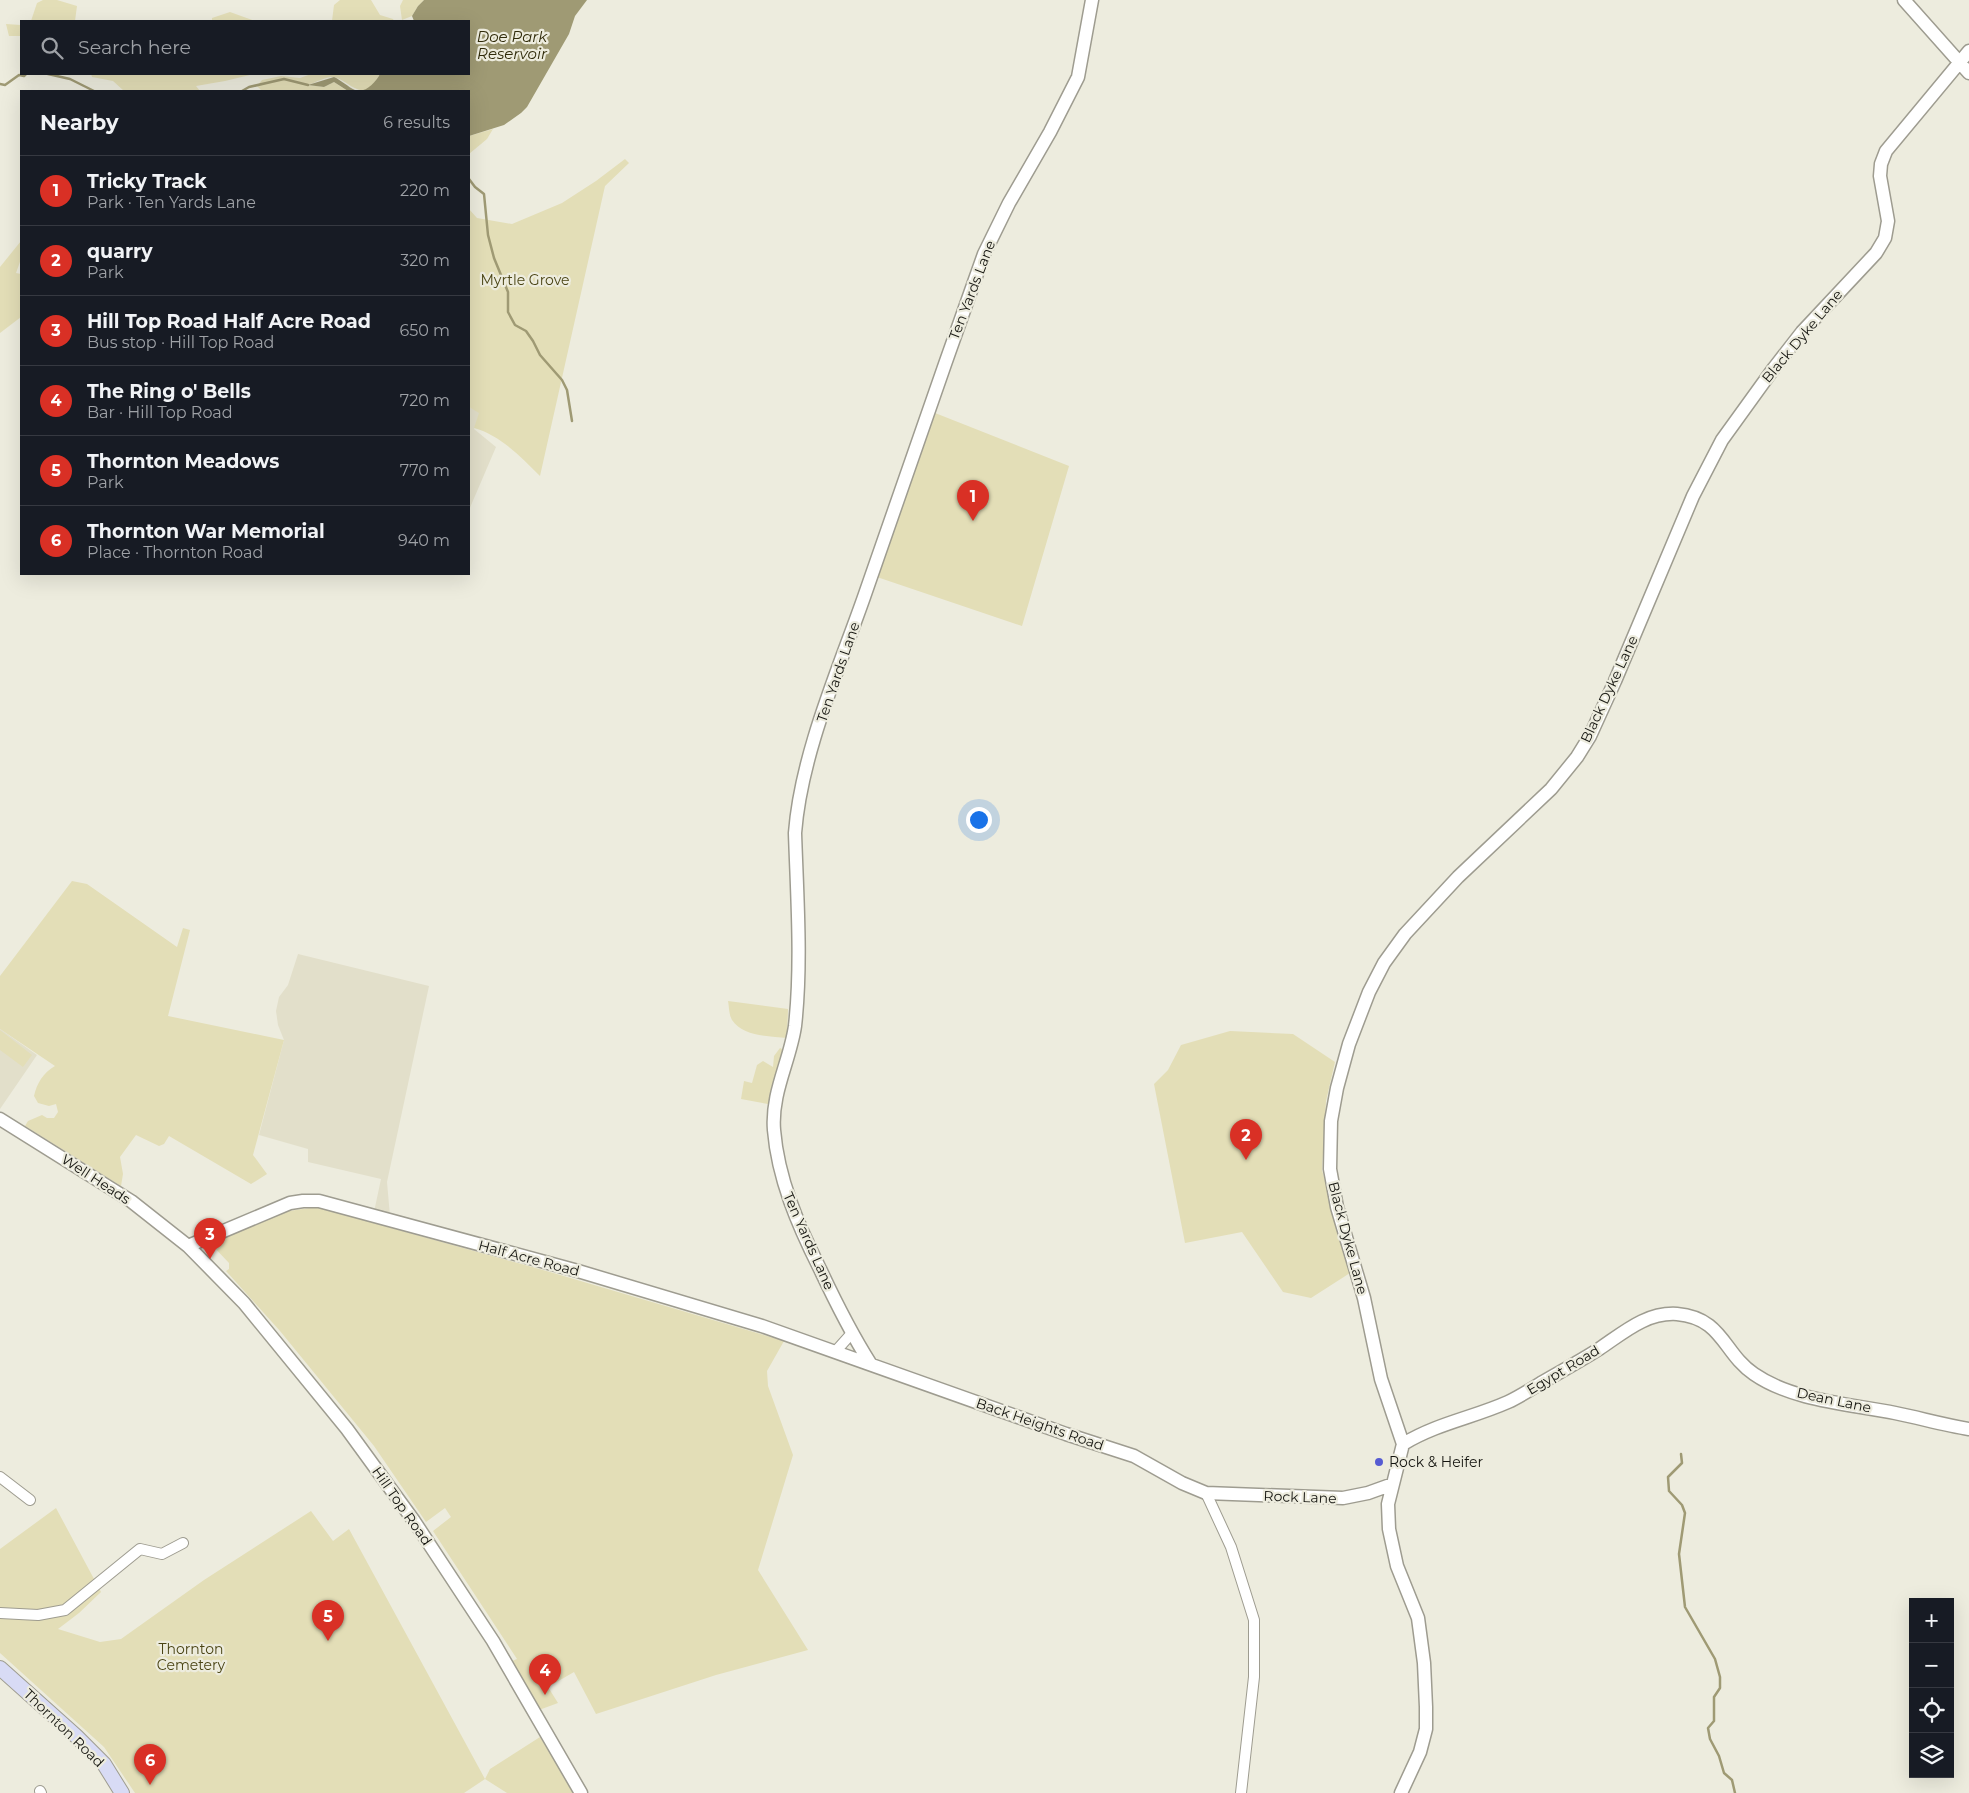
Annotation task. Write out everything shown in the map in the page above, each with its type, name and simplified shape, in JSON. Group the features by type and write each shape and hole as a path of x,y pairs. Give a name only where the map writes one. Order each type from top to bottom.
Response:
{"main road":[{"name":"Thornton Road","path":"0,1668 76,1736 104,1764 122,1793"}],"street":[{"name":"Ten Yards Lane","path":"870,1363 852,1334 795,1216 777,1153 774,1128 773,1110 777,1091 791,1051 795,1025 797,934 795,833 801,784 828,697 984,254 1009,203 1050,132 1078,77 1092,0"},
{"path":"1904,0 1969,73"},
{"name":"Black Dyke Lane","path":"1403,1444 1381,1379 1364,1298 1338,1207 1330,1168 1331,1121 1337,1088 1349,1044 1369,992 1384,963 1405,934 1458,877 1551,789 1577,757 1590,736 1615,681 1692,496 1722,440 1802,332 1876,253 1885,238 1888,222 1880,176 1881,164 1886,151 1969,51"},
{"name":"Well Heads","path":"0,1118 116,1191 188,1246"},
{"name":"Half Acre Road","path":"188,1246 290,1203 319,1201 569,1269 710,1310 870,1363"},
{"name":"Hill Top Road","path":"188,1246 244,1303 274,1338 347,1429 414,1521 493,1641 581,1793"},
{"name":"Egypt Road","path":"1403,1444 1423,1432 1509,1402 1642,1321 1659,1315 1676,1314 1690,1316 1706,1322 1719,1334"},
{"path":"835,1352 852,1334"},
{"name":"Dean Lane","path":"1719,1334 1742,1364 1755,1374 1777,1386 1807,1396 1969,1429"},
{"name":"Back Heights Road","path":"870,1363 1057,1431 1134,1456 1182,1483 1206,1493"},
{"path":"1401,1793 1420,1752 1426,1729 1424,1663 1418,1618 1397,1566 1389,1529 1388,1504 1403,1444"},
{"path":"0,1477 30,1500"},
{"name":"Rock Lane","path":"1206,1493 1343,1498 1368,1493 1393,1484"},
{"path":"1206,1493 1231,1547 1254,1620 1254,1677 1242,1793"},
{"path":"0,1613 38,1615 65,1610 140,1549 162,1554 183,1542"}],"shaded area":[{"path":"470,407 480,412 474,429 496,447 470,508"},
{"path":"298,954 429,986 387,1182 390,1216 374,1212 381,1179 308,1162 308,1149 259,1135 284,1040 278,1025 276,1011 279,997 288,985"},
{"path":"0,1029 37,1055 0,1109"}],"green space":[{"path":"43,0 57,0 77,6 75,20 31,20 37,3"},
{"path":"340,0 371,0 380,15 394,20 332,20 334,5"},
{"path":"403,0 424,0 412,16 402,20 400,6"},
{"path":"230,12 252,20 212,20 212,18"},
{"path":"6,24 20,25 20,36 9,36"},
{"path":"91,75 250,75 196,86 199,90 123,90 113,81 92,77"},
{"path":"308,75 379,75 374,84 368,89 362,90 356,89 338,78 331,77 309,85 324,87 334,82 346,90 261,90 257,86 262,80 281,76 300,78"},
{"path":"493,129 487,139 470,153 470,136"},
{"name":"Myrtle Grove","path":"625,159 629,163 605,186 540,476 518,454 501,441 484,431 474,428 479,413 470,408 470,210 477,218 512,224 562,203"},
{"path":"20,242 20,262 16,273 20,274 20,318 0,333 0,267"},
{"path":"930,411 1069,466 1022,626 874,576"},
{"path":"72,881 87,884 177,947 183,928 190,930 168,1016 284,1040 253,1155 267,1174 251,1184 169,1136 164,1144 159,1146 136,1135 120,1157 123,1174 121,1186 25,1126 28,1121 42,1115 47,1118 54,1118 58,1112 56,1104 49,1106 38,1103 34,1096 41,1079 55,1066 0,1029 0,976"},
{"path":"728,1001 788,1009 787,1038 757,1035 743,1030 732,1020"},
{"path":"0,1030 32,1055 23,1067 0,1050"},
{"path":"1230,1031 1293,1034 1335,1062 1326,1101 1322,1170 1350,1273 1311,1298 1283,1292 1242,1232 1185,1243 1154,1084 1168,1070 1181,1045"},
{"path":"780,1048 786,1051 768,1104 741,1099 744,1081 752,1083 757,1065 763,1061 773,1067 774,1056"},
{"path":"316,1207 550,1272 784,1341 767,1371 768,1386 793,1455 758,1570 808,1650 716,1675 596,1714 574,1672 548,1687 558,1703 539,1710 512,1661 517,1659 433,1531 451,1517 445,1508 426,1522 374,1446 280,1331 226,1271 229,1269 229,1263 210,1243 289,1211"},
{"name":"Thornton Cemetery","path":"56,1508 101,1592 79,1613 58,1629 100,1642 121,1639 204,1580 311,1511 333,1541 349,1529 485,1779 464,1793 135,1793 104,1747 0,1653 0,1549"},
{"path":"540,1737 574,1793 507,1793 485,1779 490,1769"}],"water":[{"name":"Doe Park Reservoir","path":"424,0 587,0 575,16 569,34 527,107 504,125 470,136 470,90 363,90 370,86 379,75 470,75 470,20 414,20 412,16"},
{"name":"Doe Park Reservoir","path":"334,77 355,90 346,90 334,82 324,87 308,85"}],"waterway":[{"path":"0,84 5,85 19,75 25,75"},
{"path":"52,75 70,79 92,90"},
{"path":"244,90 249,87 284,79 308,85"},
{"path":"470,180 484,194 488,235 494,258 508,292 508,312 515,325 526,331 540,355 562,380 567,390 572,421"},
{"path":"1681,1454 1682,1463 1668,1477 1669,1491 1682,1505 1685,1513 1679,1554 1685,1607 1715,1659 1720,1677 1720,1688 1714,1697 1714,1721 1708,1728 1710,1739 1719,1756 1724,1773 1732,1780 1735,1793"}],"place":[{"name":"Tricky Track","path":"973,521"},
{"name":"quarry","path":"1246,1160"},
{"name":"Hill Top Road Half Acre Road","path":"210,1259"},
{"name":"Rock & Heifer","path":"1379,1462"},
{"name":"Thornton Meadows","path":"328,1641"},
{"name":"The Ring o' Bells","path":"545,1695"},
{"name":"Thornton War Memorial","path":"150,1785"}]}
